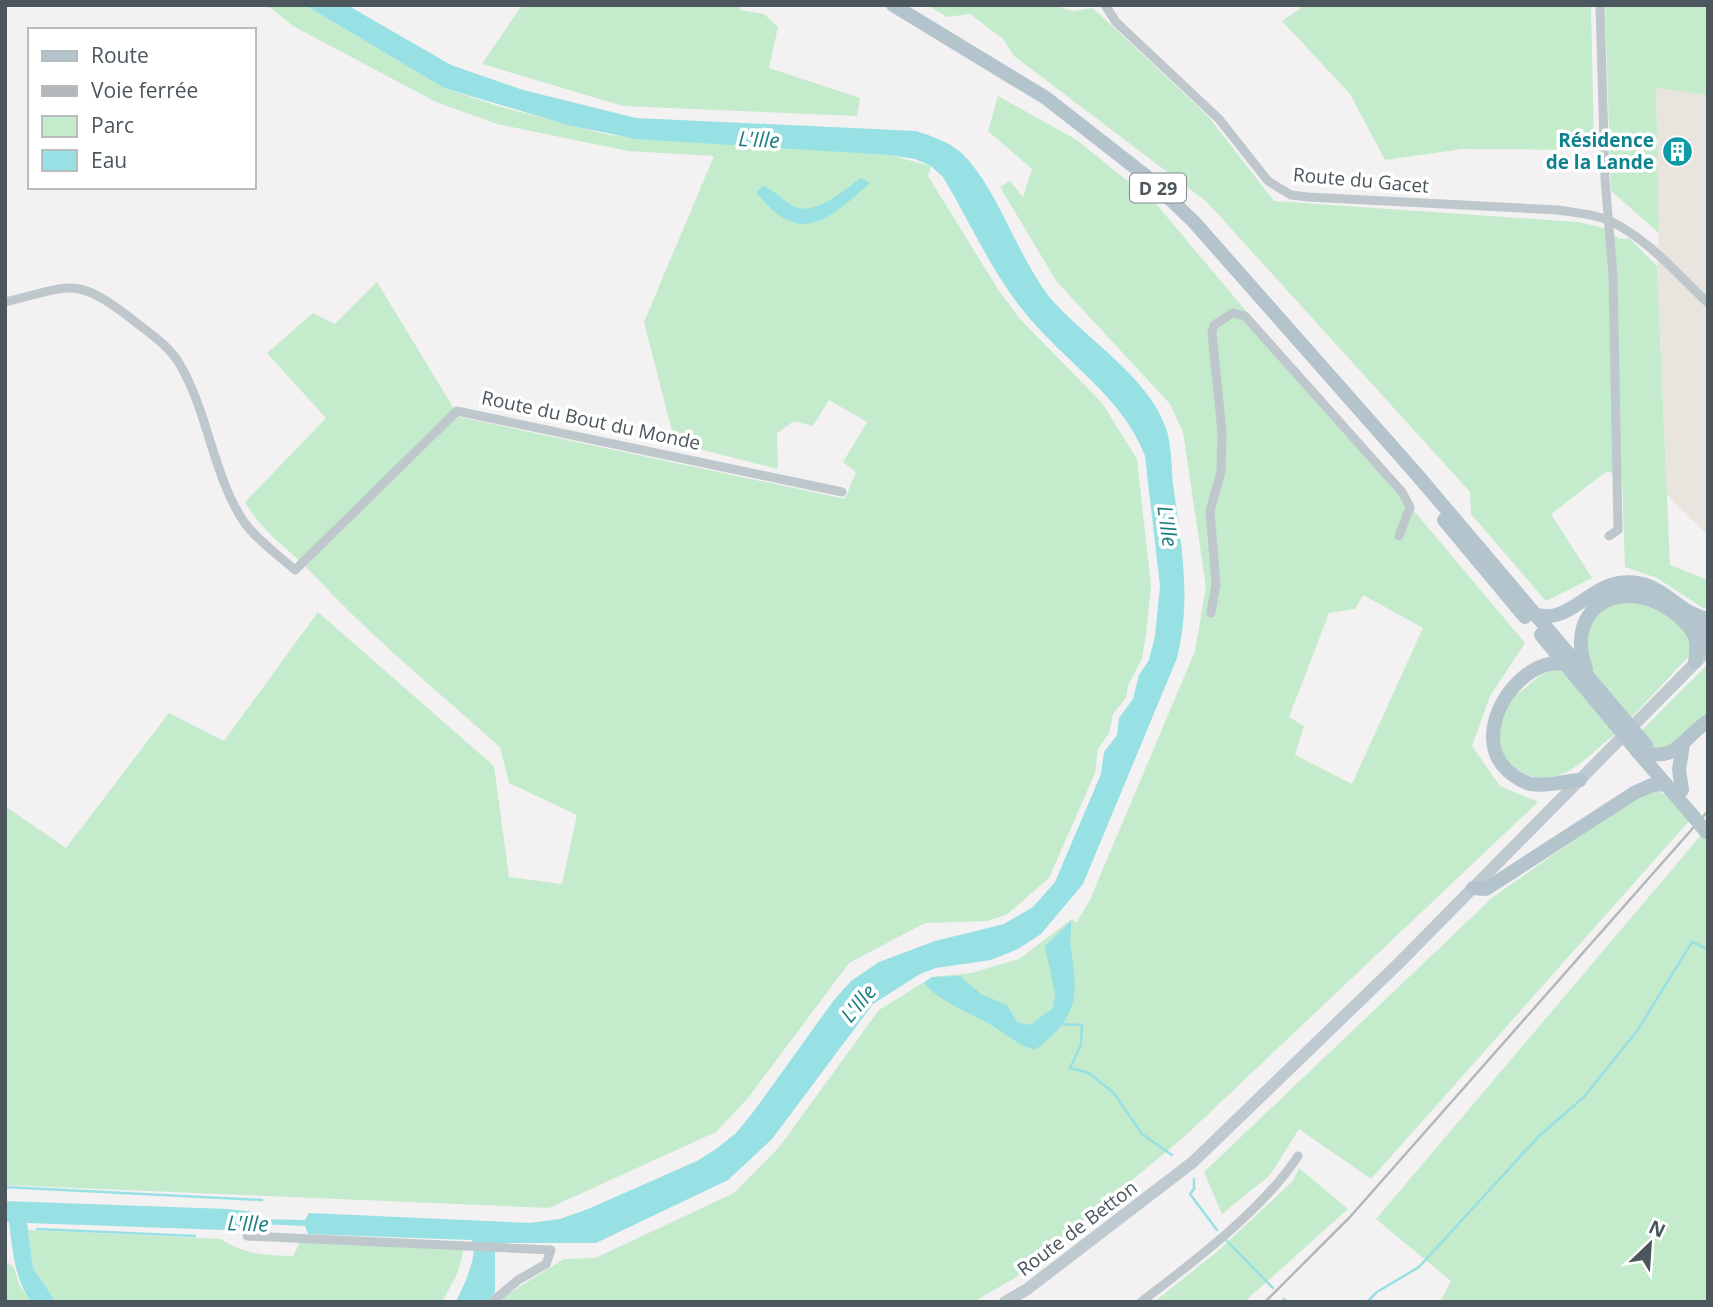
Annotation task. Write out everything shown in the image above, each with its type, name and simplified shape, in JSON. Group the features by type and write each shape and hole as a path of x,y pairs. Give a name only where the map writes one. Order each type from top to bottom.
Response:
{"main road":[{"name":"D 29","path":"893,5 1046,98 1146,176 1238,269 1373,428 1428,487 1531,617 1564,664 1682,790 1703,823"},
{"path":"1531,617 1559,614 1599,590 1630,582 1657,589 1692,614 1708,619"},
{"path":"1553,635 1573,632 1584,625 1596,608 1608,599 1626,594 1643,596 1674,613 1690,628 1696,642 1695,662"},
{"path":"1692,614 1704,634 1708,650"},
{"name":"D 29","path":"1531,617 1553,635 1589,677 1613,715"},
{"path":"1584,625 1581,651 1589,677"},
{"name":"Route de Betton","path":"1005,1302 1026,1290 1171,1182 1473,888 1708,650"},
{"path":"1564,664 1540,666 1510,693 1493,722 1492,743 1501,764 1526,783 1546,785 1580,780"},
{"path":"1646,751 1671,754 1708,721"},
{"path":"1682,790 1679,770 1683,744"},
{"name":"D 29","path":"1646,751 1666,784 1703,823"},
{"path":"1473,888 1486,889 1634,793 1651,785 1666,784"}],"street":[{"name":"Route du Gacet","path":"1105,5 1116,22 1219,119 1268,181 1291,195 1558,210 1610,221 1635,236 1708,303"},
{"path":"1600,5 1605,179 1610,221 1618,530 1609,536"},
{"name":"Route du Bout du Monde","path":"5,302 69,286 86,288 106,299 166,346 188,380 245,523 295,570 457,411 842,492"},
{"path":"1211,613 1216,584 1210,511 1221,471 1222,432 1212,333 1214,325 1233,313 1245,316 1402,492 1410,507 1399,536"},
{"path":"1141,1302 1263,1199 1283,1180 1298,1156"},
{"path":"247,1236 493,1245 551,1250 547,1264 518,1280 492,1302"}],"shaded area":[{"path":"1656,88 1708,95 1708,535 1667,495 1657,266 1659,233"}],"green space":[{"path":"267,5 305,5 444,88 501,107 609,135 889,155 931,166 928,176 999,291 1020,319 1102,403 1137,459 1151,585 1142,658 1128,686 1126,698 1113,714 1109,733 1098,749 1095,773 1049,878 1006,915 987,921 925,923 849,963 748,1098 716,1132 549,1208 5,1185 5,806 66,848 169,713 224,741 318,612 494,766 509,877 562,884 577,815 509,783 500,747 356,618 268,532 245,502 326,418 267,353 313,313 335,324 377,282 459,417 845,499 856,472 843,462 867,422 829,400 813,426 794,421 777,433 778,469 675,443 644,322 714,156 628,151 497,124 436,102 293,26"},
{"path":"522,5 739,5 740,10 764,14 778,27 769,68 860,98 857,116 623,106 482,64"},
{"path":"927,5 1055,5 1072,11 1093,8 1208,116 1274,201 1578,222 1608,229 1619,239 1629,238 1657,266 1670,565 1708,580 1708,608 1703,608 1657,578 1625,567 1622,477 1607,471 1551,514 1592,578 1546,601 1471,514 1470,492 1207,202 1014,56 1003,39 970,14 947,17"},
{"path":"1305,5 1591,5 1594,150 1463,149 1385,160 1350,94 1282,21"},
{"path":"1605,5 1708,5 1708,95 1656,88 1659,233 1611,191"},
{"path":"998,96 1077,140 1157,205 1525,643 1490,696 1472,746 1500,786 1538,802 1185,1136 1015,1278 973,1302 495,1302 564,1259 595,1258 734,1193 780,1146 879,1010 932,977 971,973 1019,959 1072,919 1076,923 1089,902 1195,651 1206,587 1183,432 1170,404 1057,282 1000,187 1010,181 1023,197 1032,169 988,131","holes":["1363,595 1423,628 1352,784 1295,755 1304,726 1289,717 1329,613 1355,609"]},
{"path":"1638,598 1674,619 1693,643 1690,655 1630,719 1591,669 1586,635 1592,620 1603,607"},
{"path":"1708,664 1708,715 1669,749 1652,748 1640,732"},
{"path":"1548,669 1563,671 1615,734 1574,768 1547,778 1532,777 1517,769 1501,755 1499,723 1515,696"},
{"path":"1652,789 1669,796 1690,820 1371,1179 1299,1129 1270,1175 1222,1214 1204,1172 1493,897 1636,797"},
{"path":"1702,834 1708,841 1708,1302 1440,1302 1451,1281 1376,1219"},
{"path":"1299,1168 1348,1209 1244,1302 1154,1302 1218,1251 1293,1181"},
{"path":"28,1230 221,1239 246,1251 284,1256 293,1256 301,1241 464,1248 458,1272 442,1302 56,1302 33,1268"},
{"path":"5,1261 14,1267 19,1284 31,1302 5,1302"}],"water":[{"name":"L'Ille","path":"305,5 347,5 451,65 523,90 636,118 916,131 954,147 985,182 1028,264 1052,300 1130,374 1145,391 1165,426 1170,447 1184,571 1184,614 1177,658 1083,884 1041,934 1018,949 991,960 936,968 920,974 873,1004 772,1139 728,1180 596,1243 491,1243 495,1247 495,1293 486,1302 456,1302 472,1262 472,1240 308,1234 305,1226 258,1224 254,1231 27,1223 33,1268 56,1302 31,1302 18,1274 9,1222 5,1221 5,1201 227,1209 255,1212 258,1219 305,1220 309,1213 530,1223 560,1219 588,1209 697,1161 736,1133 851,981 879,962 935,941 1004,924 1033,907 1055,882 1101,774 1104,752 1117,735 1119,718 1133,699 1139,675 1149,660 1155,636 1160,586 1145,456 1135,435 1108,398 1026,314 992,264 943,177 931,166 915,159 889,155 636,139 568,125 444,88"},
{"path":"861,178 870,183 840,209 813,223 800,224 786,219 756,192 763,186 791,205 809,208 837,196"},
{"path":"1071,921 1070,946 1075,981 1072,1006 1059,1028 1035,1050 948,1002 924,983 932,977 960,976 981,994 1007,1005 1017,1022 1030,1025 1053,1008 1055,994 1045,946"}],"waterway":[{"path":"1367,1302 1377,1292 1419,1267 1539,1136 1584,1097 1637,1031 1692,942 1708,949"},
{"path":"1061,1024 1082,1025 1081,1045 1070,1068 1089,1073 1114,1093 1142,1134 1172,1155"},
{"path":"1194,1179 1194,1189 1190,1194 1217,1230"},
{"path":"5,1187 262,1200"},
{"path":"37,1229 195,1236"},
{"path":"1225,1239 1273,1288"},
{"path":"1284,1299 1287,1302"}],"railway":[{"path":"1265,1302 1350,1217 1708,811"}],"place":[{"name":"Résidence de la Lande","path":"1677,151"}]}
